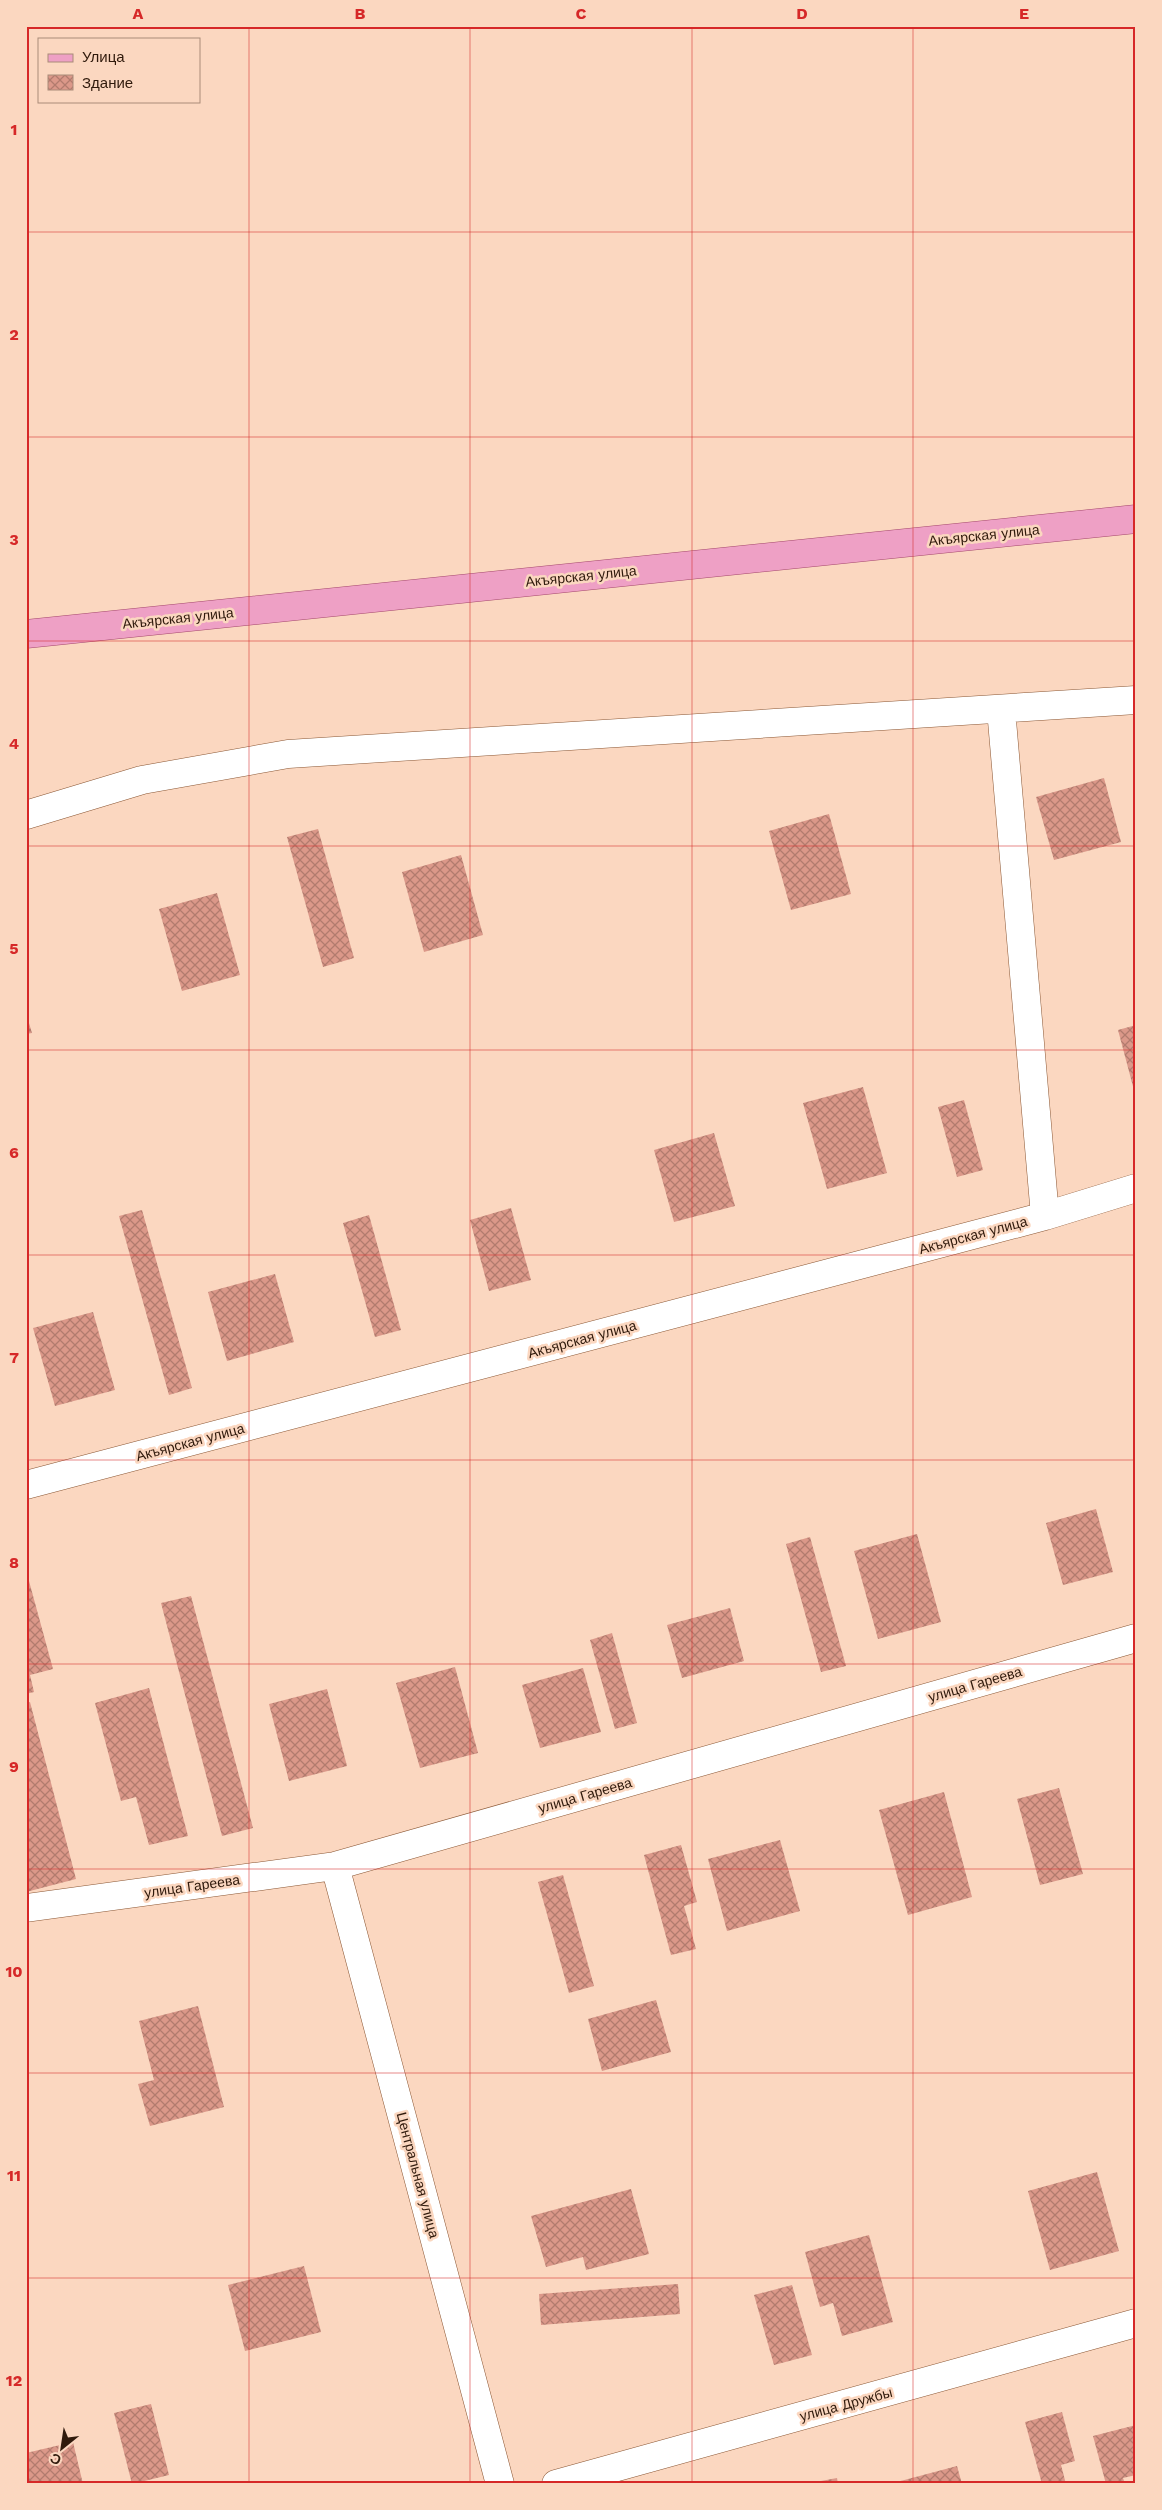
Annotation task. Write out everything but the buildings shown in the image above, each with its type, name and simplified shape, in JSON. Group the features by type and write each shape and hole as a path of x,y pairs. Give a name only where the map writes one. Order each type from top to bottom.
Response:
{"main road":[{"name":"Акъярская улица","path":"26,634 1136,519"}],"street":[{"path":"26,815 142,780 288,754 1136,700"},
{"path":"1001,709 1045,1216"},
{"name":"Акъярская улица","path":"26,1485 1045,1216 1136,1188"},
{"name":"улица Гареева","path":"26,1908 335,1866 1136,1638"},
{"name":"Центральная улица","path":"335,1866 500,2484"},
{"name":"улица Дружбы","path":"556,2484 1136,2323"}]}
